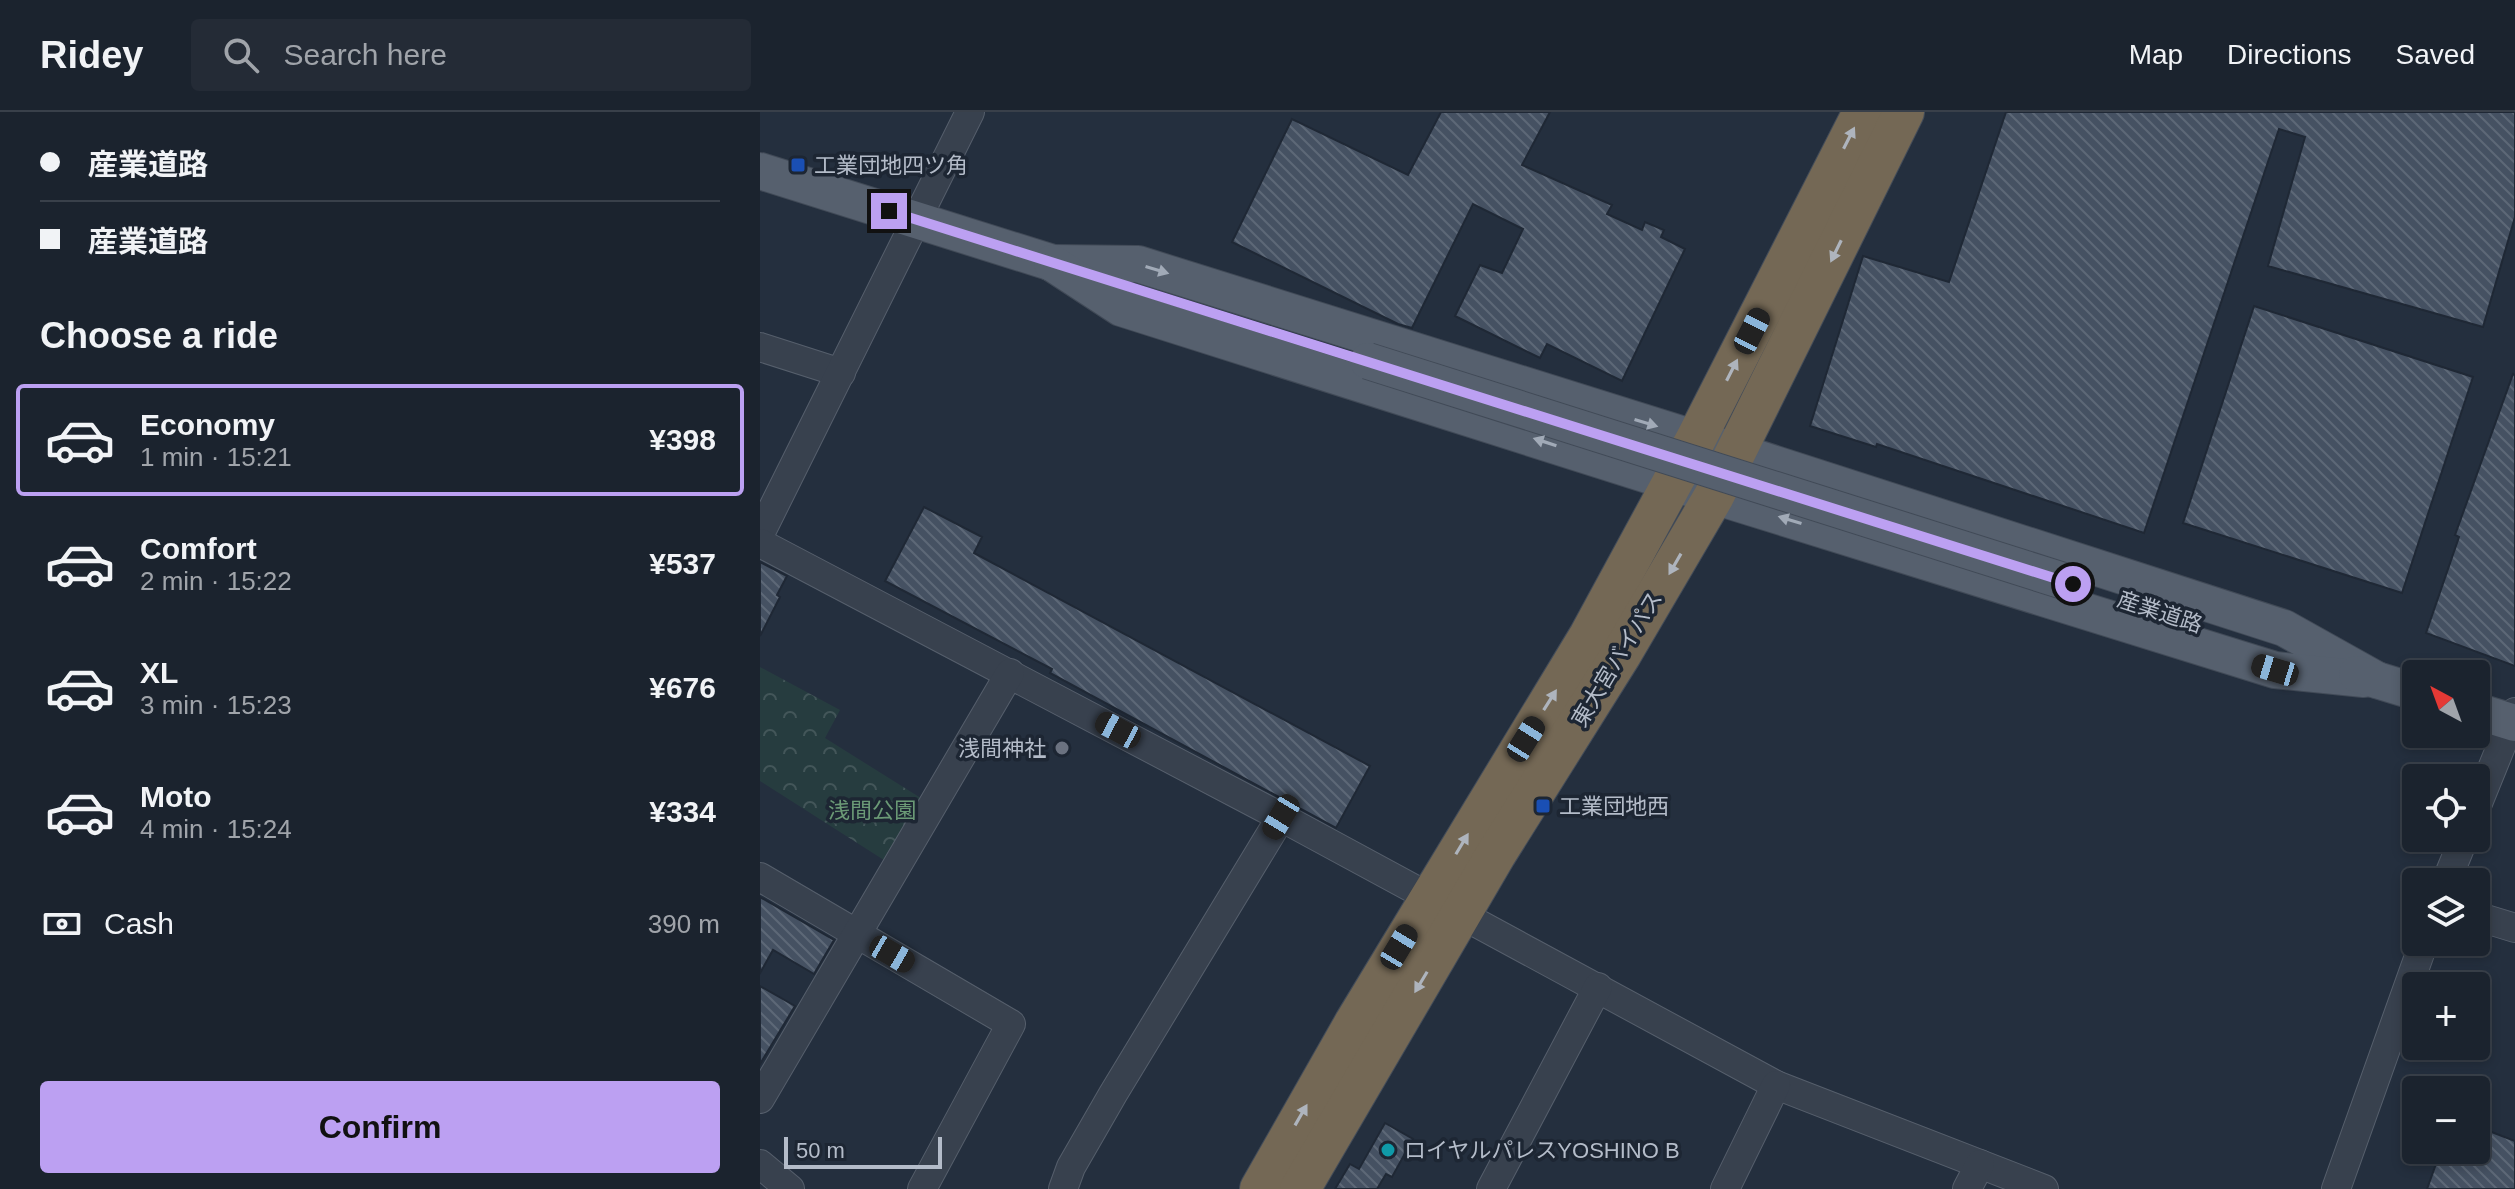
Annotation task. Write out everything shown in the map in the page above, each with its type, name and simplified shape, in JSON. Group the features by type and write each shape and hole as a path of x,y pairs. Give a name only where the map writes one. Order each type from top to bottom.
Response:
{"highway":[{"name":"東大宮バイパス","path":"1300,1189 1445,906 1696,439 1863,112"},
{"name":"東大宮バイパス","path":"1260,1189 1317,1087 1445,906 1496,854 1622,653 1738,452 1904,112"}],"main road":[{"name":"産業道路","path":"760,171 2402,688"},
{"path":"1052,263 1138,264 1738,452 2284,628 2377,680"},
{"path":"1052,263 1121,308 1672,483 2275,670 2377,680"},
{"path":"2490,714 2513,719"}],"street":[{"path":"760,534 970,112"},
{"path":"760,347 841,373"},
{"path":"760,543 1281,817 1776,1085 1974,1177 2044,1189"},
{"path":"760,1099 1010,673"},
{"path":"2490,774 2513,719"},
{"path":"1063,1189 1071,1167 1113,1094 1281,817"},
{"path":"760,877 1011,1024 922,1189"},
{"path":"2490,920 2515,928"},
{"path":"2336,1189 2419,956"},
{"path":"1491,1189 1598,987"},
{"path":"1725,1189 1776,1085"},
{"path":"760,1164 790,1189"}],"green space":[{"name":"浅間公園","path":"760,667 840,710 825,738 924,800 887,862 760,781"}],"building":[{"path":"1441,112 1550,112 1522,165 1612,205 1607,214 1642,230 1645,222 1664,230 1661,237 1685,249 1622,381 1547,344 1540,358 1455,316 1480,265 1502,273 1523,229 1473,204 1412,328 1398,324 1232,242 1292,119 1408,175"},
{"path":"2006,112 2515,112 2515,217 2483,327 2268,266 2305,137 2279,129 2144,533 1877,444 1876,447 1810,426 1863,256 1949,282"},
{"path":"2254,306 2473,377 2402,593 2183,523"},
{"path":"2513,374 2515,666 2426,633 2459,537 2455,535"},
{"path":"924,507 982,537 974,553 1370,766 1336,828 1050,673 1052,669 885,581"},
{"path":"760,562 787,576 760,636"},
{"path":"760,897 834,940 814,974 773,950 760,973"},
{"path":"760,986 795,1006 760,1064"},
{"name":"ロイヤルパレスYOSHINO B","path":"1385,1123 1413,1139 1392,1177 1386,1174 1377,1189 1335,1189 1350,1164 1359,1169"},
{"path":"2490,1131 2515,1141 2515,1189 2427,1189 2436,1164 2490,1164"}],"place":[{"name":"工業団地四ツ角","path":"798,165"},
{"name":"浅間神社","path":"1062,748"},
{"name":"工業団地西","path":"1543,806"},
{"name":"ロイヤルパレスYOSHINO B","path":"1388,1150"}],"route":[{"path":"889,211 2073,584"}]}
